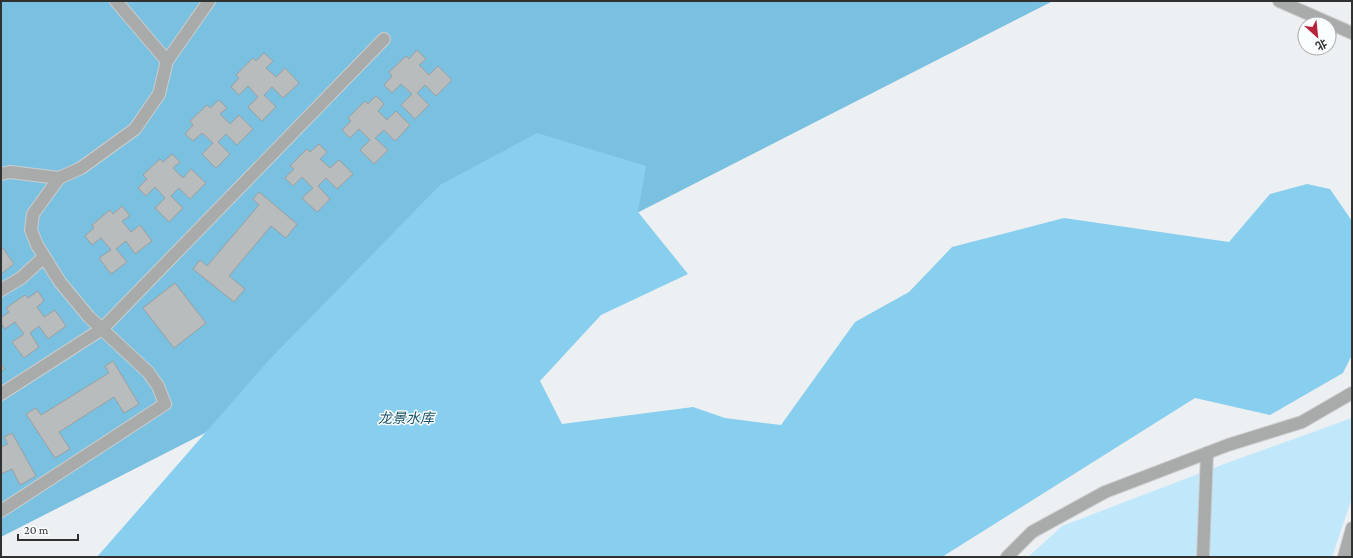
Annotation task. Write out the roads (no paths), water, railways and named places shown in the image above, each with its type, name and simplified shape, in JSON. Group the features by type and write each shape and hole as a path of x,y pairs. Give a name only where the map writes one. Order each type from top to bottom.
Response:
{"street":[{"path":"116,1 167,61"},
{"path":"1,511 165,404 158,386 148,372 89,317 60,282 37,246 31,230 33,214 59,178 80,168 135,129 159,94 167,61 209,1"},
{"path":"1278,1 1352,33"},
{"path":"1,394 102,329 384,39"},
{"path":"1,174 10,172 59,178"},
{"path":"1,290 22,278 44,257"},
{"path":"1007,557 1032,532 1105,492 1228,444 1302,422 1352,393"},
{"path":"1203,557 1207,453"},
{"path":"1344,557 1352,528"}],"water":[{"name":"龙景水库","path":"537,133 646,166 638,212 688,274 601,315 540,381 562,424 693,407 725,418 781,425 855,322 909,292 952,247 1064,218 1229,242 1270,194 1307,184 1330,189 1352,221 1352,355 1343,373 1270,415 1195,398 942,557 97,557 268,361 440,185"}]}
